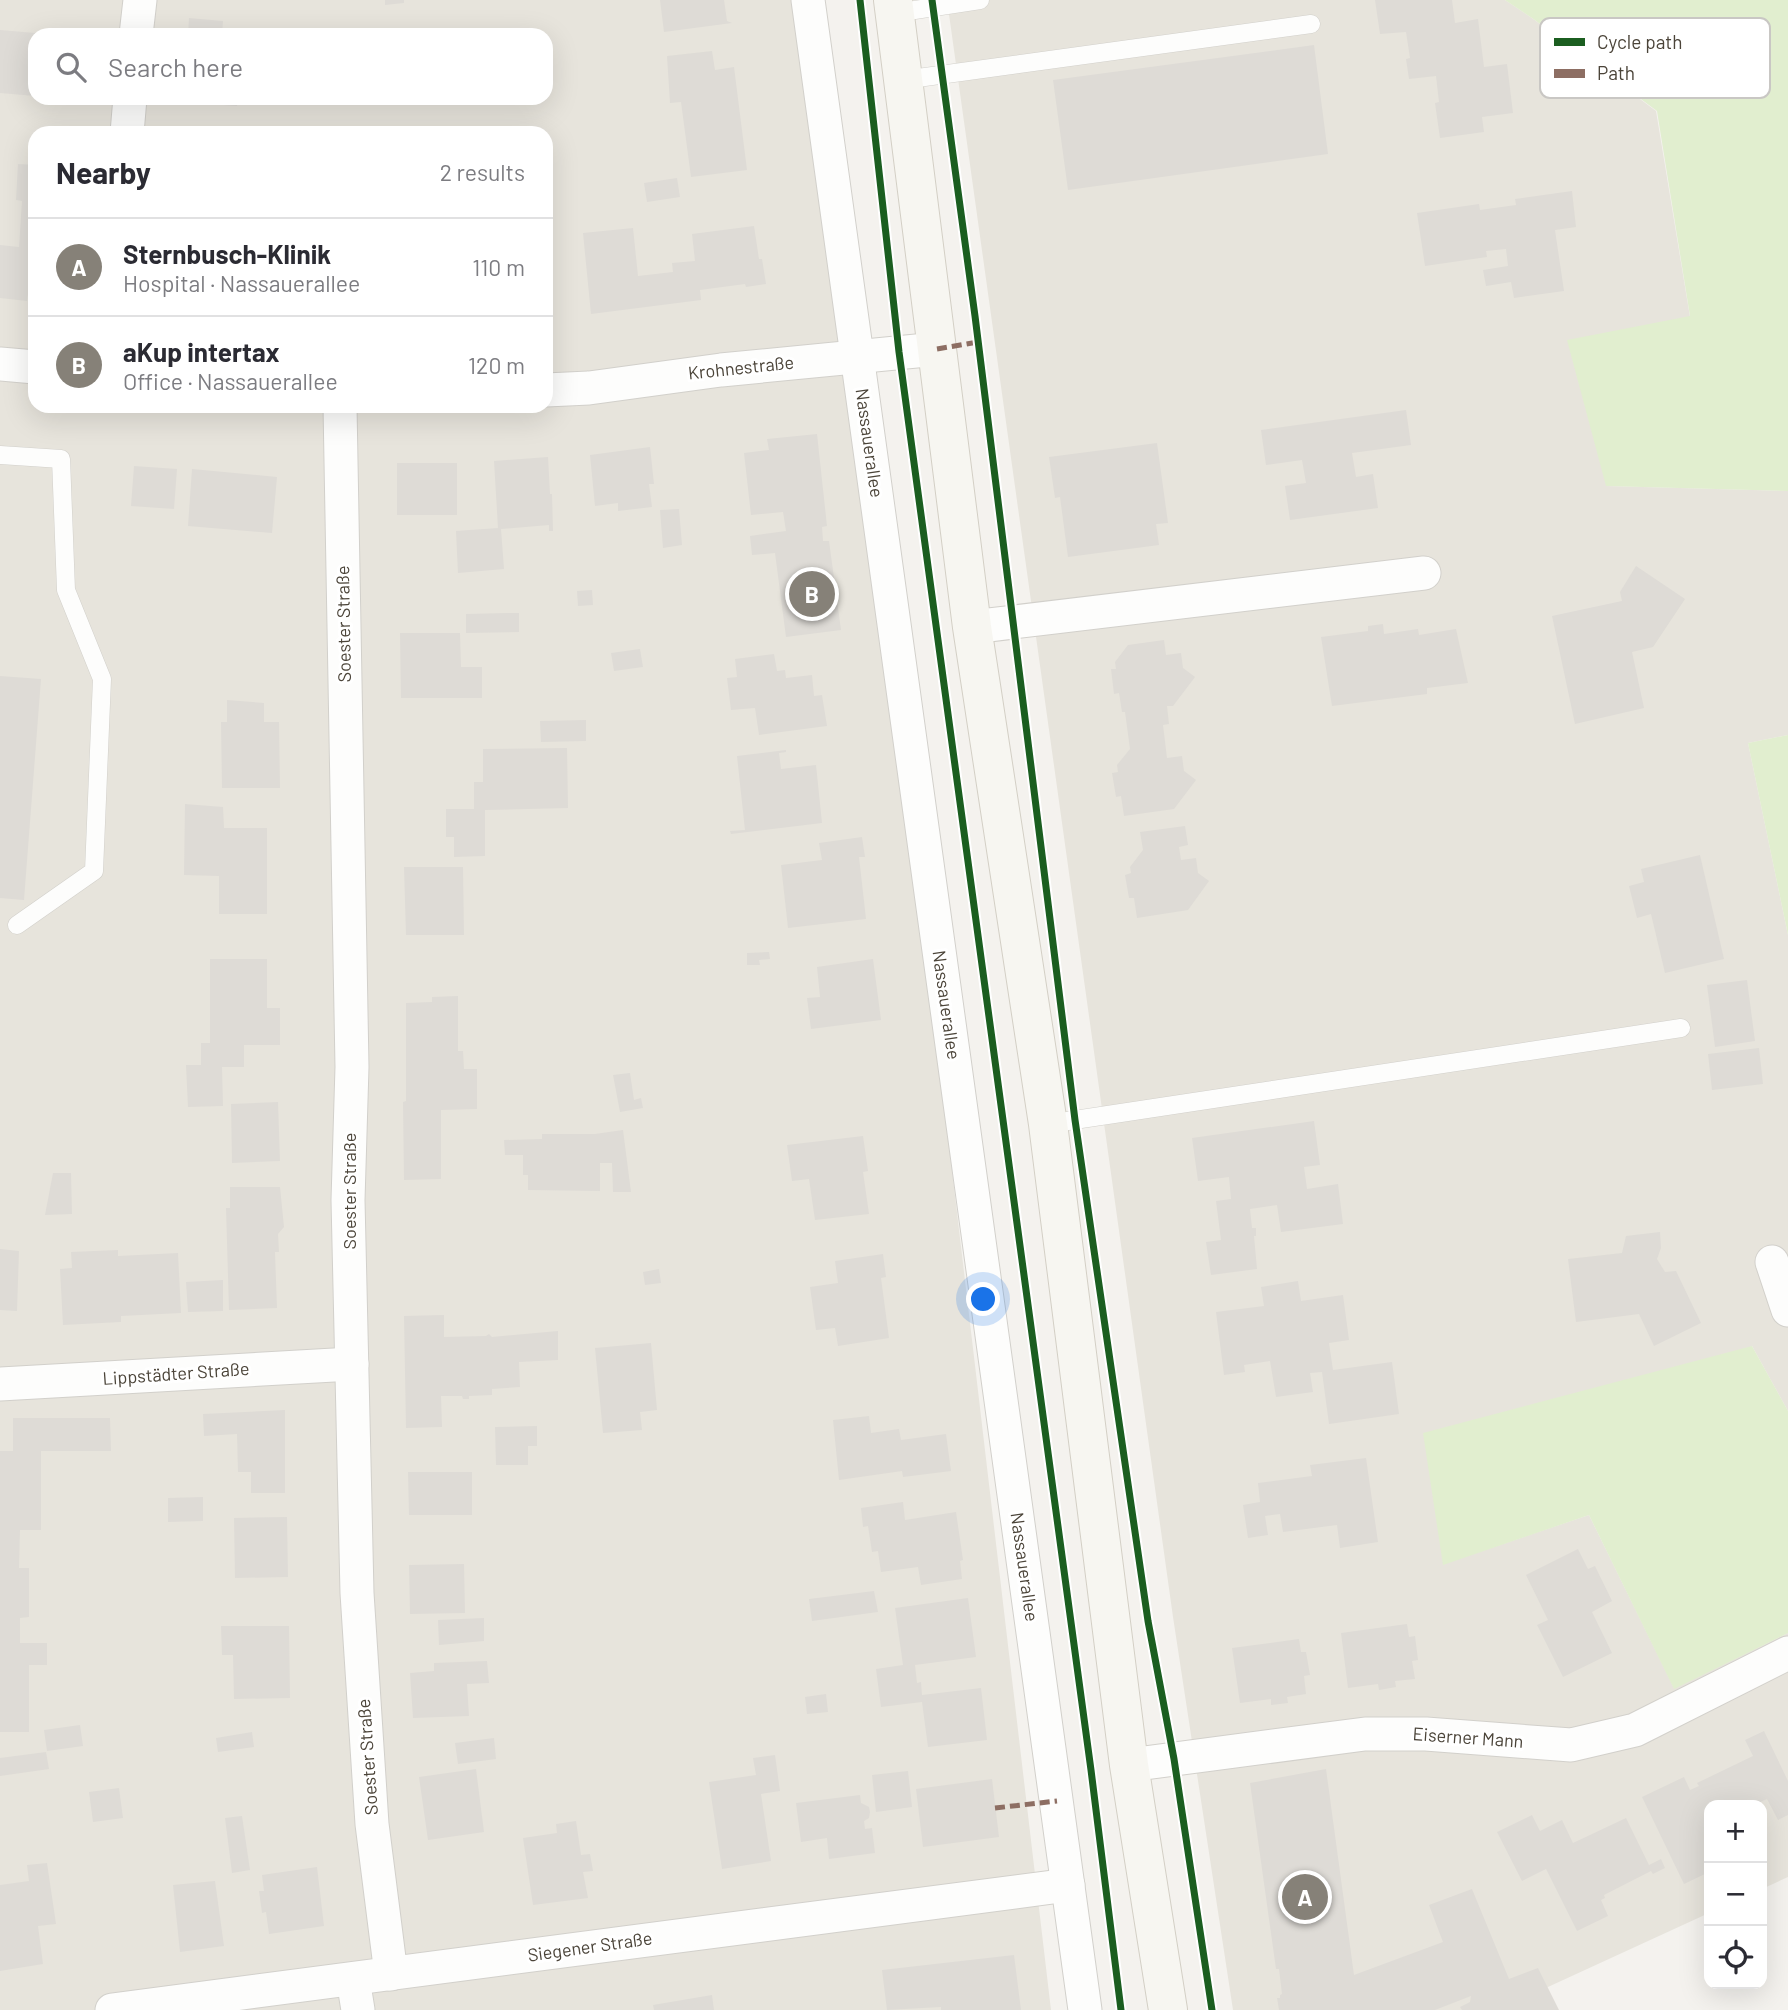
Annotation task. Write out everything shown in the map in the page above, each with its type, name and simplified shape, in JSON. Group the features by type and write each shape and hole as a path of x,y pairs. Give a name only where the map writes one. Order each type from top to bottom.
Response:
{"main road":[{"path":"894,6 972,627 1048,1124 1129,1765 1168,2010"}],"street":[{"path":"137,28 139,0"},
{"name":"Nassauerallee","path":"808,0 1085,2010"},
{"path":"128,126 129,105"},
{"name":"Krohnestraße","path":"553,390 589,388 721,370 937,349"},
{"path":"0,364 28,366"},
{"name":"Soester Straße","path":"340,413 352,1067 348,1200 357,1593 372,1824 391,1974"},
{"path":"972,627 1424,573"},
{"path":"1772,1262 1788,1310"},
{"name":"Lippstädter Straße","path":"0,1384 352,1364"},
{"name":"Eiserner Mann","path":"1129,1765 1365,1734 1426,1734 1571,1745 1635,1730 1788,1653"},
{"name":"Siegener Straße","path":"112,2010 355,1995 391,1974 1068,1885"}],"lane":[{"path":"894,6 980,0"},
{"path":"903,80 1311,24"},
{"path":"0,454 61,459 66,590 102,679 94,871 17,925"},
{"path":"1048,1124 1681,1028"}],"shaded area":[{"path":"0,0 808,0 856,356 1051,2010 0,2010"},
{"path":"947,0 1505,0 1540,24 1540,98 1639,98 1656,111 1690,317 1606,486 1788,491 1788,735 1748,743 1788,935 1788,1411 1752,1346 1443,1564 1589,1515 1674,1688 1788,1633 1788,1877 1767,1887 1767,1800 1704,1800 1704,1915 1498,2010 1233,2010 1173,1617"}],"green space":[{"path":"1505,0 1788,0 1788,491 1606,486 1567,340 1690,316 1657,111 1640,98 1770,98 1770,18 1540,18 1540,24"},
{"path":"1788,735 1788,935 1748,743"},
{"path":"1752,1346 1788,1411 1788,1633 1674,1689 1589,1515 1443,1565 1423,1433"}],"building":[{"path":"385,0 404,0 404,3 385,5"},
{"path":"660,0 724,0 727,21 732,23 664,32"},
{"path":"1375,0 1452,0 1455,23 1478,19 1484,67 1507,64 1513,113 1482,117 1484,132 1440,138 1435,103 1439,102 1436,76 1409,79 1406,59 1410,58 1406,32 1380,34"},
{"path":"189,18 223,21 222,28 188,28"},
{"path":"0,30 28,32 28,95 0,93"},
{"path":"1314,45 1328,154 1068,190 1053,80"},
{"path":"712,51 715,70 734,67 747,170 691,177 681,102 670,103 667,56"},
{"path":"18,164 28,165 27,301 0,298 0,245 19,247 22,201 16,200"},
{"path":"677,178 680,197 647,202 644,183"},
{"path":"1572,191 1576,227 1555,230 1564,291 1514,298 1511,282 1486,286 1483,270 1508,266 1506,249 1486,251 1487,257 1425,266 1417,213 1479,204 1480,210 1516,205 1515,199"},
{"path":"754,226 766,284 700,290 701,300 591,314 583,233 633,228 638,276 673,272 672,263 695,261 692,234"},
{"path":"1406,410 1411,445 1352,453 1356,477 1373,474 1378,508 1290,520 1285,486 1306,483 1302,460 1266,465 1261,430"},
{"path":"817,434 827,526 822,527 823,541 829,541 841,630 786,637 775,553 752,555 750,536 786,531 783,512 751,515 744,453 769,450 767,439"},
{"path":"1157,443 1168,523 1156,524 1159,545 1068,557 1060,497 1055,498 1049,457"},
{"path":"650,447 654,484 649,484 652,507 618,511 618,503 595,506 590,455"},
{"path":"548,457 553,531 549,531 549,525 501,529 504,569 458,573 456,531 498,528 494,461"},
{"path":"397,463 457,463 457,515 397,515"},
{"path":"134,466 177,469 174,509 131,506"},
{"path":"192,469 277,477 272,533 188,526"},
{"path":"679,509 682,545 663,548 660,510"},
{"path":"1636,566 1685,599 1653,647 1632,652 1644,708 1575,724 1552,616 1622,601 1620,592"},
{"path":"592,590 593,605 578,606 577,591"},
{"path":"519,613 519,632 466,633 466,614"},
{"path":"1383,624 1384,634 1418,629 1419,635 1456,629 1468,683 1427,688 1427,694 1332,706 1321,637 1368,631 1368,626"},
{"path":"400,633 460,633 461,667 482,667 482,698 401,698"},
{"path":"1164,640 1166,655 1181,653 1183,668 1195,677 1173,706 1167,706 1169,724 1163,725 1167,758 1182,756 1184,771 1196,780 1174,809 1124,816 1121,796 1116,797 1112,773 1118,772 1117,765 1130,749 1125,712 1122,712 1119,693 1114,694 1111,669 1116,669 1115,662 1128,645"},
{"path":"640,649 643,667 614,671 611,653"},
{"path":"774,654 777,671 785,670 786,678 812,675 814,696 822,695 827,726 759,735 755,708 731,710 727,678 737,677 735,659"},
{"path":"0,676 41,679 24,900 0,898"},
{"path":"227,700 264,703 264,722 279,722 280,788 222,788 221,722 227,722"},
{"path":"586,720 586,741 541,742 540,721"},
{"path":"567,748 568,808 485,810 485,856 454,857 454,837 446,837 446,809 474,809 474,782 483,782 483,749"},
{"path":"786,750 779,753 781,769 816,765 822,823 731,834 730,831 745,830 737,756"},
{"path":"185,804 223,807 224,828 267,828 267,914 219,914 219,876 184,875"},
{"path":"1185,826 1188,845 1179,847 1181,860 1196,858 1198,873 1209,881 1188,910 1137,918 1134,898 1129,898 1125,875 1131,873 1130,867 1143,850 1140,832"},
{"path":"862,837 865,857 859,857 866,919 788,928 781,865 822,860 819,843"},
{"path":"1700,855 1724,959 1665,973 1651,914 1637,918 1629,886 1644,882 1641,869"},
{"path":"404,867 463,867 464,935 406,935"},
{"path":"769,952 770,959 759,960 760,965 747,965 747,953"},
{"path":"210,959 267,959 267,1008 280,1008 280,1045 244,1045 244,1067 222,1067 223,1106 188,1107 186,1065 201,1065 201,1043 210,1043"},
{"path":"873,959 881,1020 811,1029 807,998 820,997 817,967"},
{"path":"1747,980 1755,1041 1715,1047 1707,985"},
{"path":"458,996 458,1051 463,1051 464,1069 477,1069 477,1109 441,1110 441,1179 404,1180 406,1003 432,1002 432,997"},
{"path":"1759,1048 1763,1084 1712,1090 1708,1054"},
{"path":"630,1073 634,1100 641,1098 643,1108 620,1112 613,1075"},
{"path":"278,1102 280,1161 232,1163 231,1104"},
{"path":"1314,1121 1320,1165 1304,1167 1307,1189 1338,1184 1343,1224 1281,1232 1277,1205 1250,1209 1252,1228 1256,1228 1254,1236 1257,1269 1211,1275 1206,1242 1221,1240 1216,1201 1231,1199 1229,1177 1198,1181 1192,1138"},
{"path":"623,1130 631,1192 613,1192 612,1163 600,1163 600,1191 528,1190 528,1175 523,1175 523,1155 505,1155 504,1140 542,1139 542,1134 595,1134"},
{"path":"863,1136 868,1171 863,1172 869,1214 815,1220 809,1179 792,1181 787,1145"},
{"path":"53,1173 71,1173 72,1214 45,1215"},
{"path":"230,1187 280,1187 284,1227 278,1234 279,1252 275,1252 277,1308 229,1310 226,1208 230,1208"},
{"path":"1660,1232 1661,1248 1657,1259 1665,1272 1676,1271 1701,1323 1654,1346 1639,1314 1576,1322 1568,1259 1622,1253 1626,1236"},
{"path":"0,1249 19,1251 17,1311 0,1310"},
{"path":"118,1250 118,1256 178,1253 181,1313 121,1316 121,1322 63,1325 60,1269 72,1268 71,1252"},
{"path":"883,1254 886,1277 881,1278 889,1338 838,1346 835,1328 816,1330 810,1287 838,1283 835,1261"},
{"path":"659,1269 661,1283 645,1285 643,1272"},
{"path":"223,1280 223,1311 188,1312 186,1282"},
{"path":"1298,1281 1301,1301 1343,1295 1349,1340 1329,1343 1333,1370 1392,1362 1399,1414 1329,1424 1322,1372 1310,1373 1313,1392 1276,1397 1270,1361 1244,1365 1245,1372 1224,1375 1216,1312 1264,1306 1261,1287"},
{"path":"444,1315 444,1337 489,1334 492,1337 558,1331 558,1360 519,1362 520,1387 492,1389 492,1395 469,1396 469,1399 463,1399 462,1396 441,1396 442,1427 406,1428 404,1316"},
{"path":"651,1343 657,1410 640,1412 642,1430 603,1433 595,1348"},
{"path":"285,1410 285,1493 251,1493 251,1472 238,1472 237,1434 204,1436 203,1414"},
{"path":"869,1416 871,1433 899,1429 901,1440 946,1434 951,1471 903,1477 902,1471 839,1480 833,1420"},
{"path":"13,1418 110,1418 111,1451 41,1451 41,1530 20,1530 19,1568 29,1568 29,1617 20,1618 20,1643 47,1643 47,1665 29,1665 29,1732 0,1732 0,1451 13,1451"},
{"path":"537,1426 537,1446 528,1446 528,1465 496,1465 495,1427"},
{"path":"1366,1458 1378,1542 1340,1548 1337,1525 1283,1532 1280,1514 1265,1516 1268,1535 1248,1538 1243,1505 1260,1502 1258,1483 1312,1476 1310,1465"},
{"path":"408,1472 472,1472 472,1515 409,1515"},
{"path":"203,1497 203,1521 168,1522 168,1498"},
{"path":"903,1502 905,1520 956,1512 963,1560 960,1561 962,1579 921,1585 918,1567 881,1572 878,1551 872,1552 868,1526 863,1527 861,1508"},
{"path":"287,1517 288,1577 235,1578 234,1518"},
{"path":"1578,1549 1588,1569 1595,1566 1612,1601 1592,1612 1612,1653 1563,1677 1537,1625 1548,1620 1526,1575"},
{"path":"464,1564 465,1613 410,1614 409,1565"},
{"path":"874,1591 878,1612 812,1621 809,1599"},
{"path":"968,1598 976,1657 915,1665 917,1683 921,1682 922,1695 981,1688 987,1740 928,1747 922,1702 881,1707 876,1669 903,1665 895,1608"},
{"path":"484,1618 484,1641 439,1645 438,1620"},
{"path":"1407,1624 1409,1637 1415,1636 1418,1660 1412,1661 1415,1679 1395,1681 1396,1687 1379,1690 1378,1684 1348,1688 1341,1633"},
{"path":"221,1626 289,1626 290,1698 234,1699 233,1655 222,1655"},
{"path":"1299,1639 1301,1652 1306,1652 1310,1675 1304,1676 1306,1694 1287,1697 1288,1703 1271,1705 1271,1699 1240,1703 1232,1648"},
{"path":"487,1661 489,1683 467,1684 469,1716 413,1718 410,1673 434,1671 434,1663"},
{"path":"826,1694 828,1712 807,1714 805,1697"},
{"path":"80,1725 83,1746 47,1751 44,1730"},
{"path":"1764,1731 1788,1781 1788,1815 1778,1820 1767,1799 1704,1800 1704,1874 1684,1884 1642,1797 1684,1777 1690,1790 1699,1786 1697,1783 1753,1756 1745,1740"},
{"path":"252,1732 254,1747 218,1752 216,1738"},
{"path":"494,1738 496,1759 458,1764 455,1743"},
{"path":"46,1752 49,1769 0,1776 0,1758"},
{"path":"775,1755 780,1791 761,1794 771,1861 722,1869 709,1782 756,1775 753,1758"},
{"path":"476,1769 484,1832 428,1840 419,1777"},
{"path":"1326,1769 1354,1975 1443,1942 1429,1905 1472,1889 1509,1979 1538,1968 1559,2010 1462,2010 1460,2007 1470,2002 1471,1996 1435,2010 1279,2010 1277,1998 1282,1994 1279,1969 1276,1969 1250,1783"},
{"path":"908,1771 912,1807 876,1812 872,1775"},
{"path":"992,1779 999,1837 923,1847 916,1789"},
{"path":"119,1788 123,1818 93,1822 89,1792"},
{"path":"860,1795 861,1803 869,1807 869,1818 864,1821 865,1829 872,1828 875,1853 829,1859 827,1838 801,1842 796,1803"},
{"path":"1532,1815 1540,1831 1562,1820 1573,1843 1626,1818 1649,1865 1661,1859 1665,1868 1653,1874 1651,1871 1604,1895 1605,1898 1601,1900 1608,1916 1577,1931 1546,1869 1522,1881 1497,1832"},
{"path":"242,1816 250,1870 232,1873 225,1818"},
{"path":"576,1821 581,1855 590,1854 593,1871 583,1872 588,1898 533,1905 523,1838 557,1833 556,1824"},
{"path":"47,1863 56,1924 38,1926 43,1964 0,1971 0,1885 29,1881 27,1865"},
{"path":"317,1867 324,1926 269,1934 259,1891 264,1891 262,1875"},
{"path":"215,1881 224,1946 180,1952 173,1885"},
{"path":"1014,1955 1021,2010 941,2010 941,2007 887,2010 882,1970"},
{"path":"712,1995 714,2010 654,2010 653,2005"}],"marked path":[{"path":"937,349 978,342"},
{"path":"995,1808 1057,1801"}],"cycle path":[{"path":"860,0 899,352 1091,1770 1121,2010"},
{"path":"932,0 975,316 1075,1120 1148,1621 1174,1759 1212,2010"}],"place":[{"name":"aKup intertax","path":"812,594"},
{"name":"Sternbusch-Klinik","path":"1305,1897"}]}
